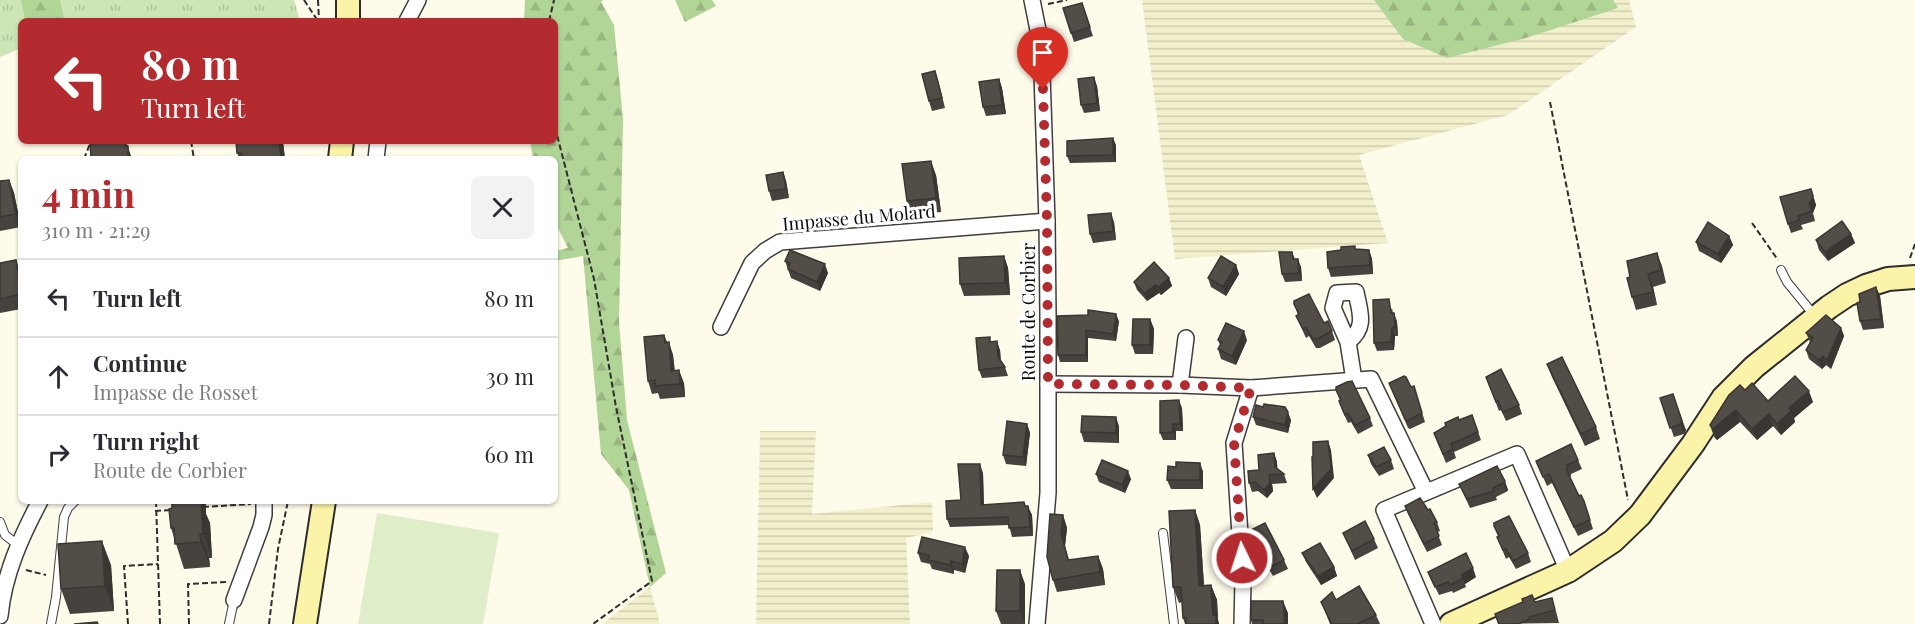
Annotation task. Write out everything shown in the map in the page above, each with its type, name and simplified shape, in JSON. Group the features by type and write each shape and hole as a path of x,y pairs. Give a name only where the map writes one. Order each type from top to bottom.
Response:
{"street":[{"path":"348,0 348,18"},
{"path":"409,18 418,0"},
{"name":"Route de Corbier","path":"1033,3 1041,45 1047,221 1048,493 1037,624"},
{"name":"Impasse du Molard","path":"721,327 752,263 765,251 780,242 1047,221"},
{"path":"1451,624 1568,571 1606,546 1632,524 1687,453 1726,395 1754,367 1847,295 1888,279 1915,277"},
{"path":"1180,385 1186,338"},
{"path":"1348,342 1354,380"},
{"path":"1048,384 1251,388 1371,379 1426,492"},
{"path":"1242,624 1243,581 1234,443 1251,388"},
{"path":"1433,624 1384,510 1517,454 1568,571"},
{"path":"0,616 5,584 18,545 38,504"},
{"path":"234,600 261,527 264,504"},
{"path":"304,624 324,504"}],"lane":[{"path":"1781,270 1787,282 1816,317"},
{"path":"51,624 64,517 72,504"},
{"path":"0,522 5,535 18,545"},
{"path":"1164,533 1174,624"},
{"path":"229,624 234,600"}],"path":[{"path":"304,0 317,18"},
{"path":"318,0 319,18"},
{"path":"550,18 554,0"},
{"path":"1033,3 1066,0"},
{"path":"1550,102 1632,524"},
{"path":"558,139 594,279 616,407 652,581 593,624"},
{"path":"1752,223 1776,255 1781,270"},
{"path":"156,504 160,624"},
{"path":"199,508 242,504"},
{"path":"269,624 278,549 287,504"},
{"path":"155,511 177,509"},
{"path":"128,624 124,566 158,564"},
{"path":"23,570 58,577"},
{"path":"189,624 188,584 241,581"}],"shaded area":[{"path":"1142,0 1629,0 1636,27 1508,115 1359,155 1388,243 1175,259"},
{"path":"760,431 816,431 812,514 932,502 933,532 906,538 910,624 756,624"},
{"path":"650,587 660,624 602,624"}],"green space":[{"path":"0,0 21,0 24,18 18,18 18,49 0,57"},
{"path":"21,0 60,0 64,18 24,18"},
{"path":"60,0 294,0 299,18 64,18"},
{"path":"525,0 603,0 601,2 614,25 623,119 619,322 627,420 666,573 650,587 629,490 601,454 583,256 558,260 558,250 568,248 558,228 558,156 532,156 530,144 558,144 558,18 524,18"},
{"path":"675,0 712,0 716,6 685,22"},
{"path":"1374,0 1613,0 1618,8 1526,38 1447,58 1403,39"},
{"path":"377,513 499,533 483,624 358,624"}],"building":[{"path":"1082,3 1090,27 1071,33 1063,8"},
{"path":"935,71 942,98 929,101 922,74"},
{"path":"1094,77 1097,103 1081,105 1078,79"},
{"path":"999,79 1002,105 983,107 979,82"},
{"path":"1113,138 1113,155 1067,156 1067,141"},
{"path":"90,144 125,144 128,146 128,156 91,156"},
{"path":"236,144 279,144 281,156 242,156 241,153 237,153"},
{"path":"931,161 936,198 907,201 902,164"},
{"path":"783,172 786,189 769,191 766,175"},
{"path":"9,180 16,214 0,217 0,181"},
{"path":"1811,189 1813,196 1809,204 1812,211 1798,216 1799,220 1788,224 1780,197"},
{"path":"1111,213 1113,231 1090,234 1088,215"},
{"path":"1842,221 1851,234 1825,252 1816,240"},
{"path":"1708,222 1729,236 1718,254 1696,242"},
{"path":"1355,246 1355,249 1369,250 1370,265 1328,268 1327,252 1341,250 1341,247"},
{"path":"790,250 825,264 817,282 788,269 790,263 785,261"},
{"path":"1279,252 1292,252 1293,259 1298,259 1299,273 1282,274"},
{"path":"1657,253 1661,270 1648,274 1653,292 1632,297 1627,278 1630,277 1627,261"},
{"path":"1004,256 1005,283 960,284 959,258"},
{"path":"1221,256 1236,265 1223,287 1208,278"},
{"path":"16,260 18,295 0,299 0,263"},
{"path":"1154,262 1169,278 1158,287 1156,285 1144,293 1134,282"},
{"path":"1876,287 1881,319 1860,321 1857,303 1860,302 1859,294"},
{"path":"1309,294 1324,323 1328,321 1332,331 1317,339 1313,339 1306,327 1303,329 1296,316 1299,314 1294,301"},
{"path":"1389,299 1391,313 1394,313 1395,327 1392,328 1391,342 1374,343 1373,300"},
{"path":"1088,310 1116,314 1113,334 1086,330 1086,355 1058,355 1057,316 1088,315"},
{"path":"1826,315 1841,328 1827,360 1823,356 1819,360 1806,350 1813,338 1806,333"},
{"path":"1133,319 1150,319 1150,345 1132,345"},
{"path":"1226,323 1244,331 1232,356 1218,349 1222,342 1218,340"},
{"path":"664,335 665,343 669,342 671,371 679,370 680,384 655,386 655,380 648,381 644,337"},
{"path":"990,337 990,342 997,341 998,357 1005,367 979,370 976,338"},
{"path":"1562,357 1596,427 1581,434 1547,364"},
{"path":"1501,369 1519,405 1503,412 1498,401 1496,402 1486,377"},
{"path":"1404,376 1411,387 1414,386 1422,413 1407,421 1389,383"},
{"path":"1795,376 1809,391 1789,408 1791,411 1777,424 1769,414 1752,429 1736,410 1713,429 1710,425 1729,395 1740,385 1745,390 1752,383 1768,401"},
{"path":"1352,381 1370,418 1355,425 1348,413 1345,415 1336,390 1336,387"},
{"path":"1673,394 1682,421 1670,428 1660,398"},
{"path":"1179,400 1180,424 1173,424 1173,432 1160,433 1160,401"},
{"path":"1264,404 1285,407 1288,412 1285,425 1253,417 1256,405 1263,407"},
{"path":"1472,415 1478,432 1451,444 1453,449 1443,454 1434,433 1446,426 1445,423 1458,417 1459,420"},
{"path":"1082,416 1116,417 1116,433 1081,432"},
{"path":"1007,421 1027,424 1023,457 1003,455"},
{"path":"1328,441 1331,469 1313,489 1313,442"},
{"path":"1571,444 1578,460 1567,465 1566,469 1579,496 1581,495 1584,501 1590,520 1574,527 1549,474 1543,477 1536,461"},
{"path":"1384,447 1391,460 1376,467 1368,455"},
{"path":"1274,453 1275,467 1284,474 1269,475 1270,483 1264,490 1255,482 1249,483 1248,471 1259,470 1258,455"},
{"path":"1102,460 1128,471 1122,485 1096,474"},
{"path":"1176,462 1200,463 1200,480 1167,480 1168,466 1176,467"},
{"path":"958,464 980,464 981,505 1024,502 1025,506 1028,506 1030,527 1009,528 1008,517 947,519 946,501 961,500"},
{"path":"1497,466 1505,481 1493,488 1494,491 1467,499 1459,484"},
{"path":"1420,498 1428,510 1430,509 1437,522 1434,523 1439,536 1424,544 1405,506"},
{"path":"172,504 201,504 203,534 200,534 201,542 175,544 169,509 172,508"},
{"path":"1195,510 1199,586 1211,585 1213,615 1216,615 1216,624 1186,624 1186,617 1183,618 1181,587 1173,587 1169,511"},
{"path":"1050,514 1063,515 1061,533 1068,560 1098,556 1100,572 1053,580 1047,557"},
{"path":"1509,516 1528,553 1513,561 1506,549 1503,550 1494,526 1494,523"},
{"path":"1365,521 1374,539 1352,551 1343,533"},
{"path":"1265,523 1284,560 1270,567 1252,537 1254,536 1251,530"},
{"path":"922,537 965,547 962,564 951,561 950,565 928,560 929,555 918,553"},
{"path":"102,541 105,586 61,589 58,544"},
{"path":"1320,543 1334,567 1318,576 1302,553"},
{"path":"1466,553 1473,568 1461,575 1463,578 1450,585 1448,582 1435,587 1428,572"},
{"path":"997,570 1020,570 1020,611 996,611"},
{"path":"1359,586 1376,615 1357,624 1332,624 1321,602 1332,592 1336,600"},
{"path":"1532,595 1535,602 1552,598 1555,610 1529,617 1530,619 1518,624 1499,624 1495,614 1523,602 1522,599"},
{"path":"1251,601 1283,601 1285,624 1263,624 1263,620 1251,620"},
{"path":"97,622 98,624 74,624"}],"route":[{"path":"1043,89 1048,384 1251,388 1234,443 1242,558"}]}
